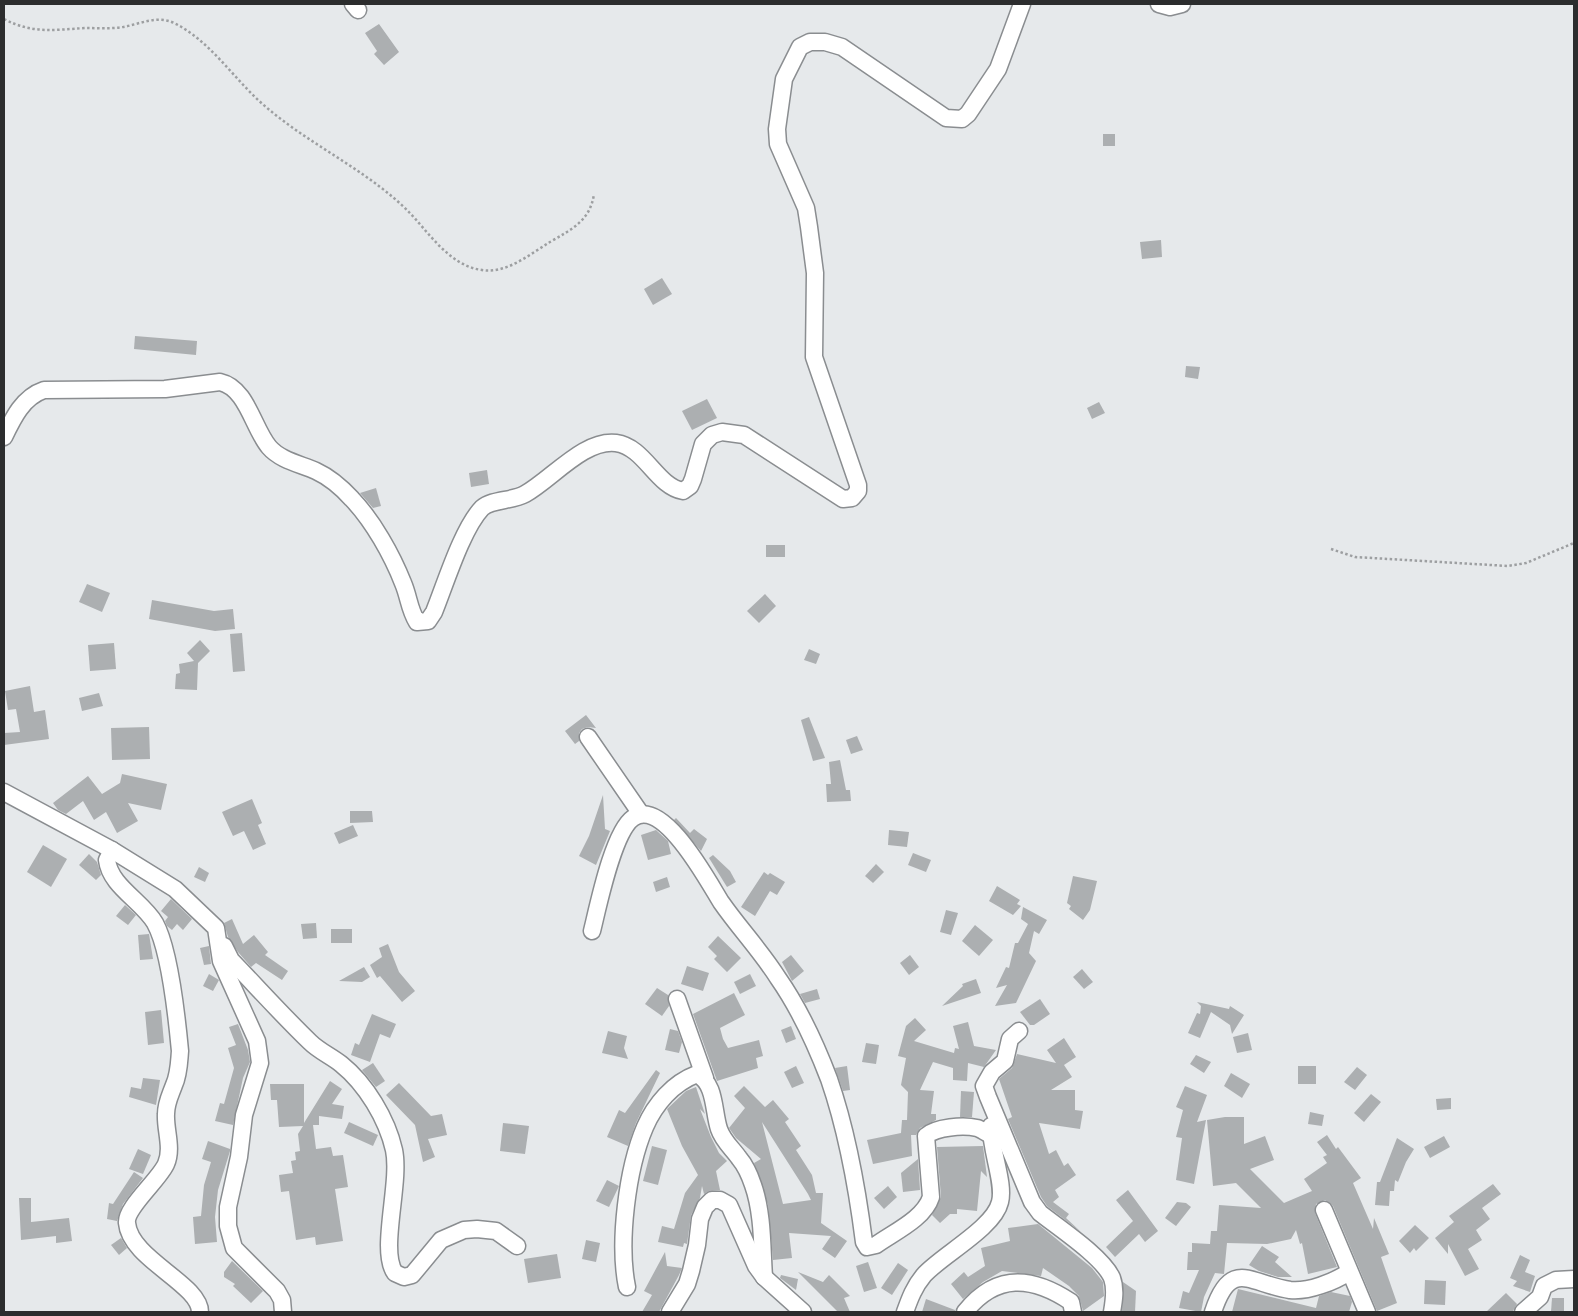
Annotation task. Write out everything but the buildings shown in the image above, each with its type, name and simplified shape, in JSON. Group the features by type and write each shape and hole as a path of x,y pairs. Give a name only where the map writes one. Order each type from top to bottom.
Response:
{"street":[{"path":"4,437 22,404 33,394 44,390 165,389 220,382 228,383 237,391 269,448 281,457 326,477 353,499 396,566 405,586 410,612 417,622 428,621 434,612 460,548 474,519 484,507 523,495 551,477 586,449 604,443 618,444 632,449 673,489 683,491 690,486 703,444 712,435 722,432 744,435 843,499 852,498 858,491 858,484 814,357 815,273 806,208 778,144 779,110 784,79 800,47 810,42 824,42 842,47 946,118 962,119 998,69 1022,4"},
{"path":"1159,4 1170,7 1182,4"},
{"path":"588,737 641,814"},
{"path":"4,792 112,850 175,889 216,928 231,960 312,1044 340,1063 358,1079 374,1104 394,1150 396,1178 388,1259 395,1273 404,1277 412,1275 441,1240 464,1230 496,1231 517,1246"},
{"path":"592,931 604,881 624,829 632,818 641,814 652,815 684,844 699,863 721,902 779,978 807,1029 829,1079 850,1158 867,1247 876,1245 928,1206 930,1198 926,1136 932,1132 966,1127 978,1128 991,1135"},
{"path":"112,850 107,860 111,875 150,916 163,940 180,1052 179,1068 167,1100 168,1161 161,1174 129,1213 126,1223 138,1245 153,1262 197,1299 200,1312"},
{"path":"216,928 221,961 257,1041 260,1063 258,1076 244,1115 239,1157 228,1207 228,1226 234,1248 277,1291 282,1300 283,1312"},
{"path":"677,999 713,1096 720,1130 725,1142 740,1158 754,1186 762,1233 764,1278"},
{"path":"1019,1030 1010,1039 1005,1061 992,1072 984,1086 1021,1179 1040,1213 1105,1266 1112,1278 1114,1289 1112,1312"},
{"path":"628,1287 623,1265 622,1244 631,1182 645,1127 660,1102 672,1088 697,1074 705,1078"},
{"path":"906,1312 910,1295 926,1274 980,1228 1000,1202 991,1135 992,1107"},
{"path":"670,1312 687,1284 698,1244 700,1219 705,1207 712,1200 720,1200 729,1205 756,1266 764,1278 802,1312"},
{"path":"1324,1210 1366,1312"},
{"path":"1213,1312 1220,1293 1227,1283 1240,1278 1251,1278 1291,1290 1304,1290 1350,1272"},
{"path":"1523,1312 1540,1297 1544,1286 1556,1280 1574,1279"},
{"path":"965,1312 975,1300 991,1289 1013,1282 1046,1286 1072,1302 1073,1312"}],"path":[{"path":"4,20 40,31 120,27 164,19 187,30 266,107 361,172 406,208 443,248 469,267 482,271 496,270 517,262 579,225 588,215 594,194"},
{"path":"1332,549 1355,557 1508,566 1526,563 1574,543"}]}
